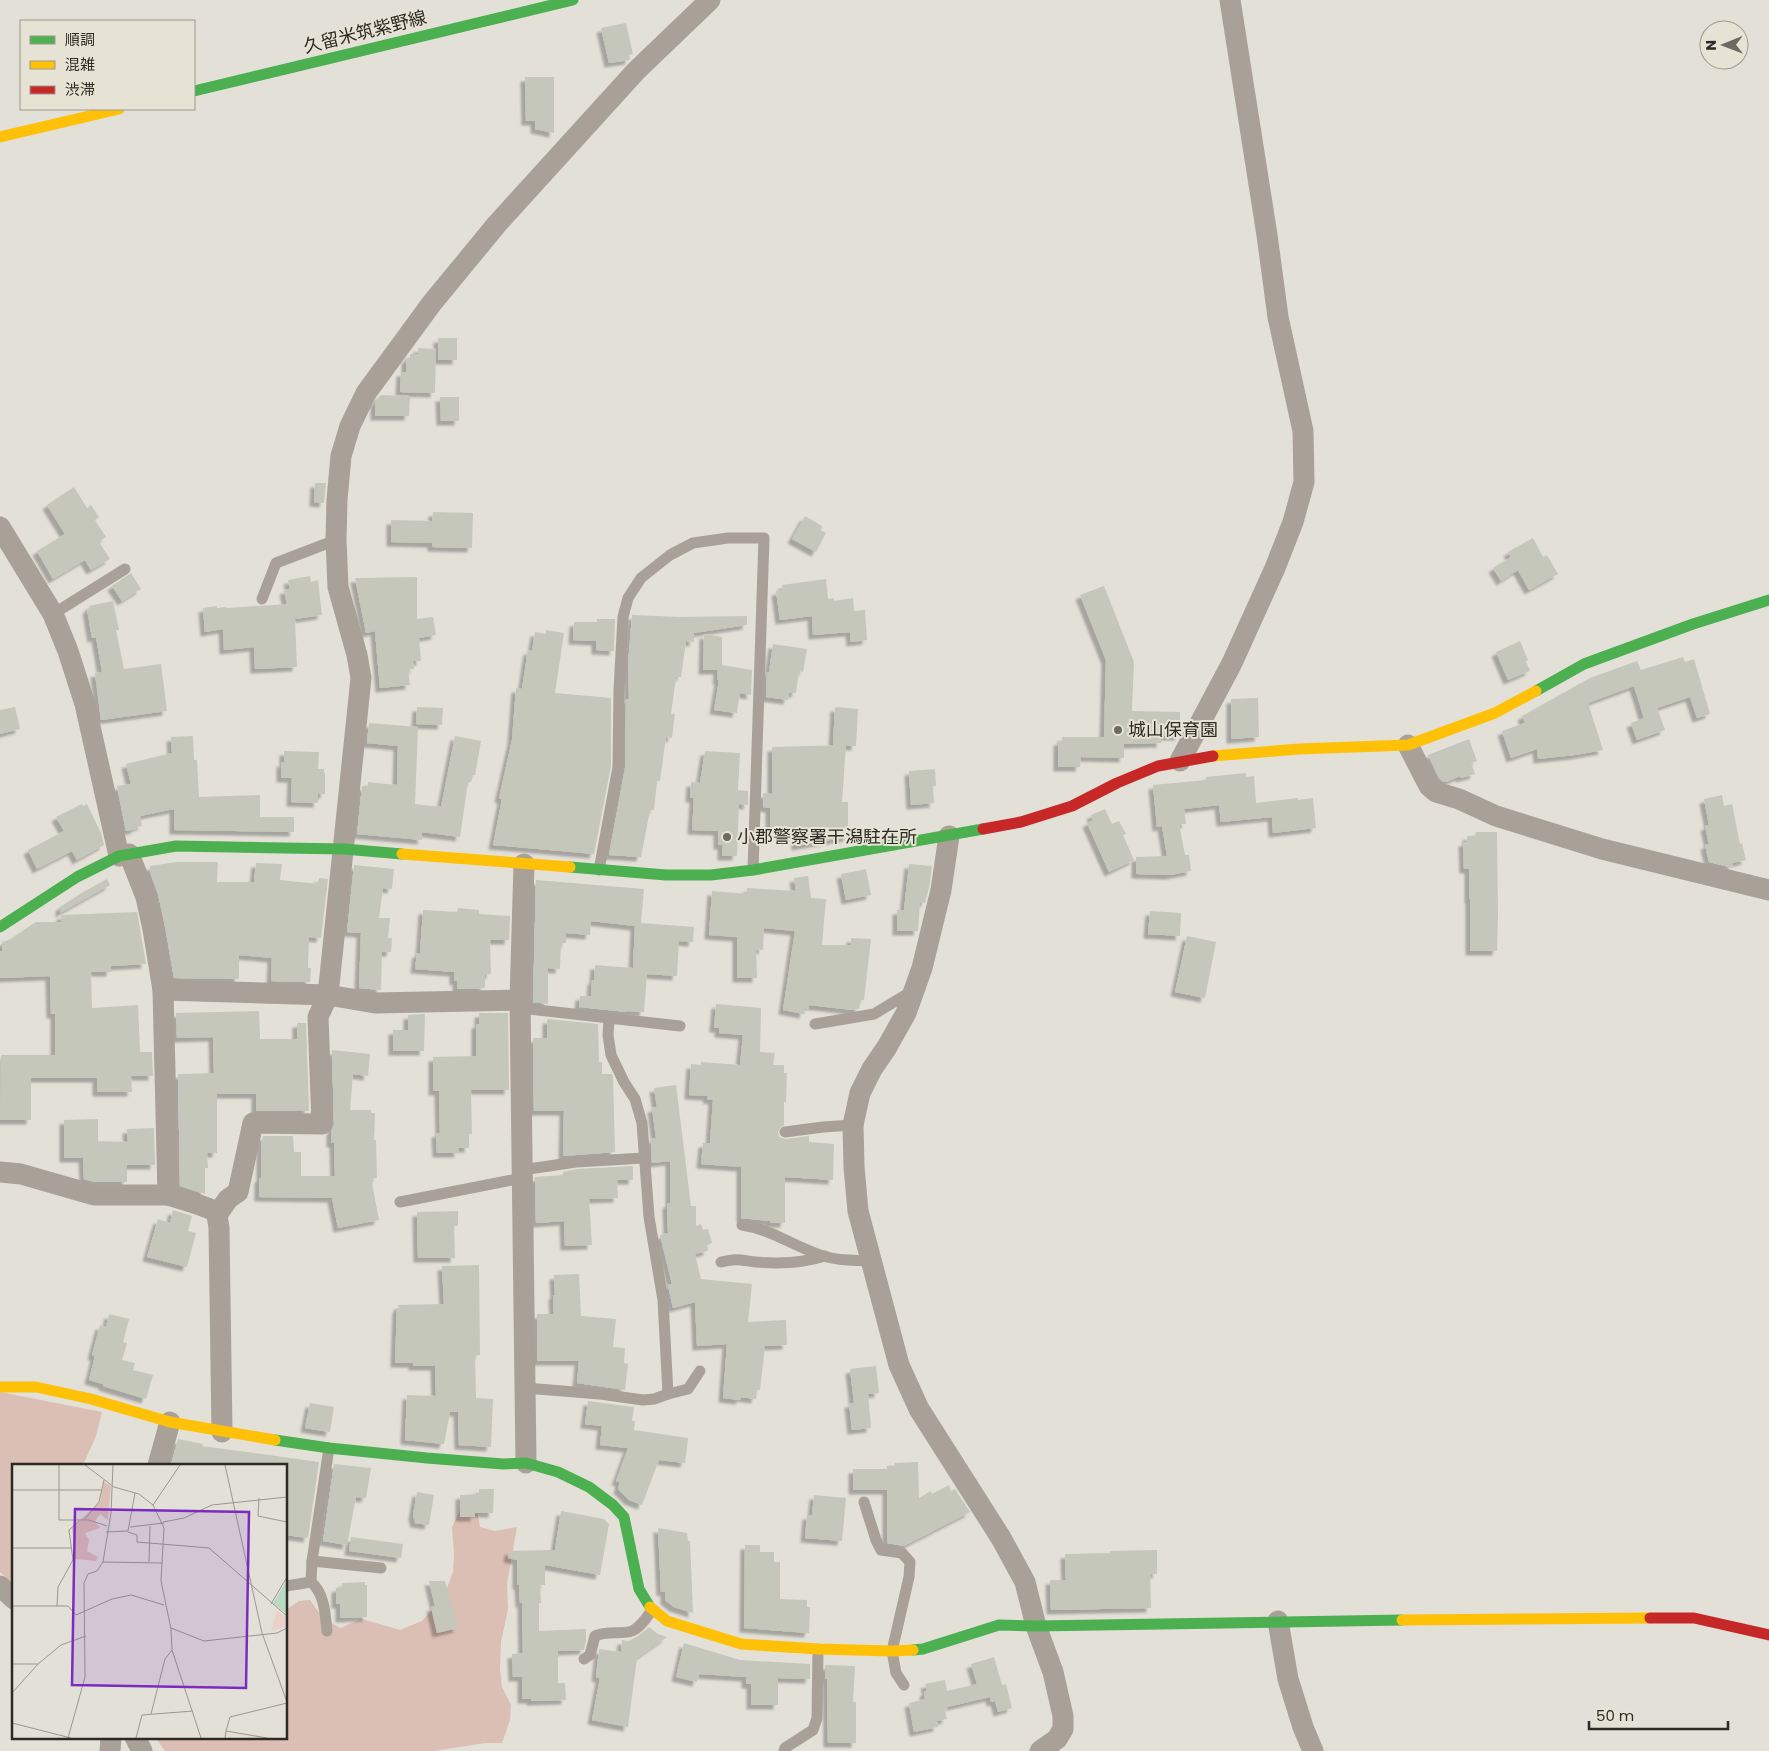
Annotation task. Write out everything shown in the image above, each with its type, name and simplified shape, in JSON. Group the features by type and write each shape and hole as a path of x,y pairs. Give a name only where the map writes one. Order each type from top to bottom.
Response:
{"street":[{"name":"久留米筑紫野線","path":"195,91 573,0"},
{"path":"222,1432 218,1215 228,1199 238,1192 253,1123 322,1124 318,1017 328,995 361,678 357,655 338,587 337,500 341,456 350,426 366,393 432,303 497,224 636,71 710,0"},
{"path":"1180,761 1232,663 1276,568 1293,522 1304,482 1304,431 1278,317 1230,0"},
{"path":"0,137 115,110"},
{"path":"0,527 53,614 68,651 85,704 124,855 146,897 154,929 163,990 168,1196"},
{"path":"0,927 77,877 124,855 176,846 344,850 666,875 711,874 753,870 949,836 1021,822 1072,806 1117,783 1158,766 1180,761 1202,757 1299,749 1408,745 1495,713 1584,664 1693,624 1769,600"},
{"path":"1408,745 1429,786 1436,792 1459,799 1496,816 1602,849 1769,890"},
{"path":"949,836 941,890 922,968 906,1012 888,1047 872,1069 860,1093 854,1125 854,1166 858,1211 898,1365 919,1409 1025,1582 1036,1626 1053,1672 1063,1716 1064,1730 1057,1739 1040,1751"},
{"path":"524,864 520,1004 526,1463"},
{"path":"163,990 328,995 375,1003 520,1004"},
{"path":"0,1172 21,1174 94,1195 168,1196 194,1202 213,1210 218,1215"},
{"path":"0,1387 36,1387 91,1399 170,1422 222,1432 329,1448 494,1463 526,1463 558,1472 589,1487 613,1505 624,1517 639,1589 652,1610 667,1622 741,1644 818,1649 923,1650 999,1625 1036,1626 1278,1621 1694,1618 1769,1635"},
{"path":"158,1464 170,1422"},
{"path":"0,1586 12,1597"},
{"path":"1278,1621 1288,1679 1312,1751"},
{"path":"110,1751 111,1738"},
{"path":"136,1738 142,1751"}],"lane":[{"path":"599,870 618,767 619,690 623,617 628,598 641,578 670,555 693,544 728,538 764,538 753,870"},
{"path":"262,599 276,563 336,540"},
{"path":"53,614 125,569"},
{"path":"816,1024 874,1014 914,990"},
{"path":"520,1004 609,1018 680,1026"},
{"path":"609,1018 608,1035 611,1055 624,1082 635,1099 642,1123 649,1217 663,1300 668,1394"},
{"path":"785,1132 854,1125"},
{"path":"400,1202 576,1162 644,1158"},
{"path":"742,1225 760,1228 825,1256 845,1260 870,1260"},
{"path":"721,1262 736,1258 756,1262 805,1262 825,1256"},
{"path":"525,1388 600,1394 643,1400 654,1399 688,1389 700,1372"},
{"path":"327,1631 320,1595 318,1589 311,1582 312,1561 329,1448"},
{"path":"864,1502 876,1540 882,1550 902,1553 910,1562 909,1577 892,1651 896,1673 904,1685"},
{"path":"312,1561 381,1568"},
{"path":"288,1586 311,1582"},
{"path":"584,1659 590,1655 595,1636 601,1633 631,1631 644,1622 652,1610"},
{"path":"784,1751 785,1748 813,1730 817,1718 818,1649"}],"shaded area":[{"path":"0,1392 102,1412 96,1436 83,1464 12,1464 12,1584 0,1572"},
{"path":"476,1506 480,1527 495,1531 517,1527 507,1584 508,1609 501,1642 500,1669 502,1687 511,1705 510,1720 502,1743 485,1743 434,1751 165,1751 156,1738 288,1738 288,1609 299,1601 310,1600 322,1617 340,1628 362,1619 400,1630 422,1621 444,1596 453,1572 452,1527 461,1508"}],"building":[{"path":"626,23 633,54 629,55 630,60 609,63 601,28"},
{"path":"525,77 554,77 554,133 535,129 535,121 526,121"},
{"path":"438,338 457,338 457,360 438,360"},
{"path":"418,348 436,349 435,393 400,392 401,372 406,372 406,359 410,357 410,354 418,354"},
{"path":"380,395 410,396 409,416 375,416 375,403"},
{"path":"440,397 459,397 459,421 441,421"},
{"path":"315,483 326,483 324,503 314,502"},
{"path":"74,487 87,508 91,505 99,517 95,520 106,537 99,542 110,559 91,570 85,560 53,579 37,551 65,534 47,505"},
{"path":"433,512 473,513 472,548 432,547 432,543 391,542 391,520 432,521"},
{"path":"805,516 822,526 821,530 826,533 816,552 792,539"},
{"path":"1533,538 1543,557 1547,555 1558,574 1529,590 1518,570 1501,581 1493,568 1511,557 1508,552"},
{"path":"131,573 141,589 122,601 112,586"},
{"path":"310,576 311,582 318,580 322,615 295,619 297,667 255,669 254,647 224,650 223,629 205,632 203,608 287,604 284,590 290,589 288,580"},
{"path":"417,577 417,619 433,617 436,635 419,638 421,661 413,661 414,669 408,669 410,685 380,688 375,631 366,633 355,578"},
{"path":"826,579 828,599 834,598 834,601 853,598 854,611 865,610 867,640 851,642 850,632 813,635 812,616 780,620 776,591 783,590 782,585"},
{"path":"1104,586 1134,662 1132,711 1180,712 1180,734 1179,736 1161,736 1161,743 1124,744 1124,758 1081,757 1080,767 1058,767 1058,741 1062,741 1062,737 1104,737 1106,660 1080,595"},
{"path":"113,601 119,630 116,630 124,669 161,664 167,711 101,720 95,673 102,672 96,637 92,638 87,609 90,608 89,606"},
{"path":"632,615 680,617 747,616 747,625 694,633 694,642 686,641 681,677 676,677 671,714 675,714 672,738 666,737 660,781 657,781 654,810 650,810 641,857 609,855 625,768 626,699 629,699 628,665"},
{"path":"597,619 615,619 614,651 596,650 596,641 573,640 574,622 597,622"},
{"path":"546,630 564,633 555,693 611,698 611,766 594,854 493,845 502,799 499,798 512,740 516,688 522,689 528,650 532,651 535,632 546,634"},
{"path":"704,634 722,637 722,665 752,670 751,695 740,693 737,713 714,710 719,680 717,680 718,670 703,670"},
{"path":"1520,641 1528,660 1526,661 1530,671 1508,680 1496,652"},
{"path":"773,644 807,649 803,672 799,671 796,693 789,693 788,700 766,697 767,672 769,672"},
{"path":"1683,657 1685,662 1694,659 1710,714 1697,718 1690,697 1657,708 1665,730 1637,740 1631,723 1644,718 1634,686 1588,703 1603,750 1538,759 1537,749 1511,758 1502,731 1525,723 1522,716 1590,678 1637,661 1641,670"},
{"path":"1258,698 1259,737 1231,739 1231,699"},
{"path":"15,707 20,729 0,734 0,710"},
{"path":"417,707 443,708 442,725 416,724"},
{"path":"835,707 858,709 856,746 833,745"},
{"path":"369,723 418,727 415,804 441,807 455,736 481,741 475,775 473,775 471,782 468,782 460,837 422,832 422,840 357,834 362,786 368,786 368,782 397,785 398,746 367,743"},
{"path":"193,736 194,760 197,760 199,797 260,795 260,817 294,817 294,832 174,830 174,809 140,816 142,826 126,831 117,786 131,784 126,764 172,753 171,737"},
{"path":"1469,739 1477,761 1471,763 1475,774 1461,778 1460,776 1446,782 1442,781 1428,755"},
{"path":"846,745 842,802 848,802 848,837 796,846 796,827 770,827 770,808 763,807 763,793 772,794 772,747"},
{"path":"284,751 319,752 318,769 324,769 325,794 318,794 318,803 291,802 292,778 281,778 281,762 284,763"},
{"path":"705,751 740,753 738,790 748,791 748,805 739,804 737,856 722,856 722,845 718,845 718,831 692,830 694,798 690,798 691,782 700,783"},
{"path":"935,769 934,803 911,805 909,771"},
{"path":"1246,773 1246,777 1254,776 1256,803 1313,798 1316,828 1273,833 1272,817 1221,822 1219,805 1184,809 1186,824 1179,824 1185,855 1189,855 1191,871 1170,875 1136,874 1136,857 1167,856 1162,826 1157,827 1153,785 1206,780 1206,777"},
{"path":"1722,795 1724,806 1732,804 1740,844 1742,843 1746,860 1732,863 1733,868 1709,862 1705,845 1709,844 1705,826 1709,825 1704,799"},
{"path":"82,804 83,806 87,804 101,833 104,845 77,860 72,851 37,869 28,850 64,831 56,817"},
{"path":"1105,809 1112,824 1119,821 1126,834 1123,835 1134,860 1109,872 1087,823 1093,820 1091,815"},
{"path":"1476,832 1497,832 1497,951 1470,951 1469,869 1464,869 1463,842 1467,842 1467,836 1475,836"},
{"path":"177,862 218,862 217,882 254,882 256,863 282,864 280,880 318,884 319,878 328,879 321,938 309,937 308,968 311,968 310,982 271,981 272,958 239,955 239,979 174,978 165,926 150,866"},
{"path":"909,864 932,866 929,888 925,903 920,902 918,931 897,931 897,910 904,910"},
{"path":"354,865 394,869 392,889 383,888 379,918 390,918 388,938 392,938 391,952 382,952 381,990 359,988 361,933 347,932"},
{"path":"866,869 871,895 846,900 841,874"},
{"path":"808,876 811,898 826,899 822,945 851,945 851,938 871,939 864,1000 861,1000 859,1009 809,1005 809,1009 805,1008 804,1014 783,1010 795,931 764,928 763,950 756,949 757,978 737,978 737,937 709,935 712,891 747,894 747,888 796,891 794,878"},
{"path":"107,879 110,885 60,913 60,907"},
{"path":"536,880 644,889 641,923 694,927 693,942 679,941 677,976 647,974 644,1012 579,1007 580,996 591,996 595,965 633,968 635,926 591,921 590,935 566,933 566,943 561,943 560,969 548,968 548,1004 533,1002"},
{"path":"458,908 479,910 479,914 510,916 509,940 490,940 491,974 485,975 485,988 457,989 457,980 454,981 454,972 415,969 417,953 420,953 423,910 457,912"},
{"path":"1150,911 1181,913 1180,936 1148,934"},
{"path":"137,912 146,964 111,966 111,972 91,972 92,1008 138,1005 140,1052 152,1052 153,1076 131,1076 132,1092 97,1092 97,1078 31,1078 31,1120 0,1120 1,1055 55,1055 55,1014 51,1014 50,976 0,978 2,942 9,940 36,922 62,922 61,915"},
{"path":"1187,936 1216,942 1205,998 1175,992"},
{"path":"716,1004 761,1008 760,1052 775,1053 773,1065 784,1065 784,1073 787,1073 784,1125 778,1130 779,1137 786,1139 809,1136 809,1142 834,1144 833,1180 785,1177 785,1223 770,1223 770,1221 741,1218 741,1167 701,1164 703,1143 710,1143 713,1100 707,1099 708,1096 689,1095 691,1064 701,1065 701,1062 740,1065 743,1035 719,1033 719,1028 714,1028"},
{"path":"259,1011 260,1039 297,1039 297,1023 306,1023 309,1111 256,1111 256,1094 217,1094 217,1153 207,1153 208,1168 205,1168 205,1194 180,1186 178,1074 214,1073 213,1037 177,1038 176,1013"},
{"path":"479,1013 508,1013 509,1090 471,1090 472,1134 469,1134 469,1148 458,1148 459,1153 437,1153 436,1133 440,1133 439,1091 433,1091 433,1057 476,1056 476,1024 479,1024"},
{"path":"425,1014 424,1051 393,1051 393,1030 408,1030 408,1015"},
{"path":"547,1019 598,1024 599,1062 602,1062 602,1074 612,1074 613,1076 615,1152 563,1156 564,1111 534,1111 533,1038 547,1038"},
{"path":"332,1050 370,1054 368,1076 353,1074 350,1110 371,1110 371,1113 375,1113 374,1140 376,1140 377,1178 371,1178 379,1220 338,1228 332,1198 259,1197 263,1136 293,1136 294,1152 301,1152 301,1176 335,1176 334,1143 331,1143 331,1132 334,1124"},
{"path":"676,1085 691,1206 696,1206 696,1226 701,1224 703,1230 708,1229 712,1243 707,1245 708,1251 695,1254 701,1279 752,1284 748,1322 786,1320 787,1345 765,1346 760,1390 757,1390 756,1399 741,1397 740,1400 723,1398 727,1344 697,1346 695,1302 673,1308 668,1285 672,1284 660,1235 668,1233 667,1204 670,1203 670,1161 652,1163 651,1139 656,1138 652,1108 657,1107 654,1088"},
{"path":"98,1119 98,1141 128,1142 127,1129 154,1128 155,1165 127,1165 127,1182 95,1182 84,1179 83,1158 64,1158 64,1120"},
{"path":"633,1166 633,1180 617,1180 618,1198 589,1199 592,1245 565,1246 564,1221 536,1223 535,1177 563,1175 563,1172 577,1169"},
{"path":"173,1210 192,1216 188,1231 196,1233 187,1267 147,1257 158,1219 170,1223"},
{"path":"458,1211 458,1226 454,1226 455,1258 418,1258 417,1212"},
{"path":"479,1265 480,1355 475,1355 476,1398 493,1399 491,1447 459,1445 458,1412 450,1412 444,1444 405,1440 407,1395 436,1396 435,1366 413,1366 413,1363 395,1363 398,1305 444,1304 442,1266"},
{"path":"579,1274 581,1316 616,1319 613,1347 625,1348 624,1363 628,1364 625,1390 577,1383 579,1361 537,1361 537,1314 554,1314 554,1275"},
{"path":"109,1314 129,1319 123,1342 127,1343 122,1360 135,1363 133,1370 153,1375 146,1399 89,1380 95,1356 92,1355 100,1325 106,1327"},
{"path":"876,1366 879,1393 868,1394 871,1428 852,1430 849,1403 854,1403 850,1369"},
{"path":"588,1401 634,1407 632,1421 635,1421 634,1430 688,1438 685,1463 659,1460 642,1505 629,1500 618,1489 620,1482 616,1481 628,1448 600,1445 602,1426 585,1424"},
{"path":"310,1403 334,1407 330,1432 305,1428"},
{"path":"178,1439 203,1444 202,1446 319,1462 308,1538 288,1535 288,1464 171,1464"},
{"path":"918,1462 919,1498 931,1491 932,1494 949,1485 951,1491 955,1489 970,1512 904,1546 887,1543 887,1490 853,1490 853,1469 887,1469 887,1466 895,1465 895,1463"},
{"path":"334,1464 371,1468 366,1498 356,1497 347,1545 323,1541"},
{"path":"479,1489 494,1489 493,1513 475,1513 475,1517 460,1517 460,1495 479,1494"},
{"path":"417,1492 434,1495 429,1525 415,1523 413,1515"},
{"path":"814,1495 846,1498 842,1541 805,1538 807,1515 812,1515"},
{"path":"561,1511 604,1519 609,1524 600,1575 545,1565 545,1585 540,1585 539,1631 586,1629 586,1640 584,1650 558,1651 558,1683 565,1683 566,1700 531,1701 531,1699 522,1699 522,1677 513,1677 512,1654 523,1653 522,1603 520,1603 519,1585 517,1585 517,1560 508,1558 509,1551 555,1550"},
{"path":"658,1528 687,1533 688,1541 690,1541 693,1613 674,1607 665,1600 665,1591 661,1592"},
{"path":"351,1537 403,1544 401,1558 349,1551"},
{"path":"745,1545 760,1545 760,1552 774,1552 774,1562 780,1562 780,1599 807,1600 807,1607 810,1607 809,1633 744,1628"},
{"path":"1157,1550 1157,1574 1150,1574 1151,1608 1051,1610 1050,1580 1066,1580 1065,1554"},
{"path":"429,1581 445,1581 458,1628 437,1633 431,1607 435,1606"},
{"path":"365,1582 365,1585 367,1585 367,1617 340,1618 340,1604 336,1604 336,1588 342,1587 342,1583"},
{"path":"649,1627 658,1634 667,1637 637,1658 628,1727 592,1720 600,1678 596,1677 599,1649 621,1652 622,1640 629,1641"},
{"path":"684,1643 740,1660 810,1664 810,1679 778,1678 778,1705 751,1705 751,1684 746,1684 746,1677 699,1674 697,1682 676,1677"},
{"path":"994,1657 1002,1685 1006,1684 1012,1708 998,1712 995,1701 991,1702 990,1697 947,1707 948,1711 945,1711 947,1719 937,1721 938,1727 914,1732 909,1703 925,1699 924,1692 927,1691 925,1684 945,1680 947,1691 977,1684 971,1664"},
{"path":"825,1665 855,1666 853,1702 856,1702 856,1743 828,1743"}],"traffic: fast":[{"path":"195,91 573,0"},
{"path":"1536,691 1584,664 1693,624 1769,600"},
{"path":"570,867 666,875 711,875 753,870 983,829"},
{"path":"0,927 77,877 119,856 176,846 344,849 402,854"},
{"path":"275,1440 329,1448 427,1458 503,1464 526,1463 558,1472 589,1487 613,1505 624,1517 639,1589 650,1607"},
{"path":"913,1650 923,1649 999,1625 1402,1620"}],"traffic: slow":[{"path":"0,137 115,110"},
{"path":"1213,756 1299,749 1408,745 1495,713 1536,691"},
{"path":"402,854 570,867"},
{"path":"0,1387 36,1387 91,1399 170,1422 275,1440"},
{"path":"650,1607 667,1621 741,1644 818,1649 913,1650"},
{"path":"1402,1620 1650,1618"}],"traffic: jam":[{"path":"983,829 1021,822 1072,806 1117,783 1158,766 1213,756"},
{"path":"1650,1618 1694,1618 1769,1635"}],"place":[{"name":"城山保育園","path":"1118,730"},
{"name":"小郡警察署干潟駐在所","path":"727,837"}]}
